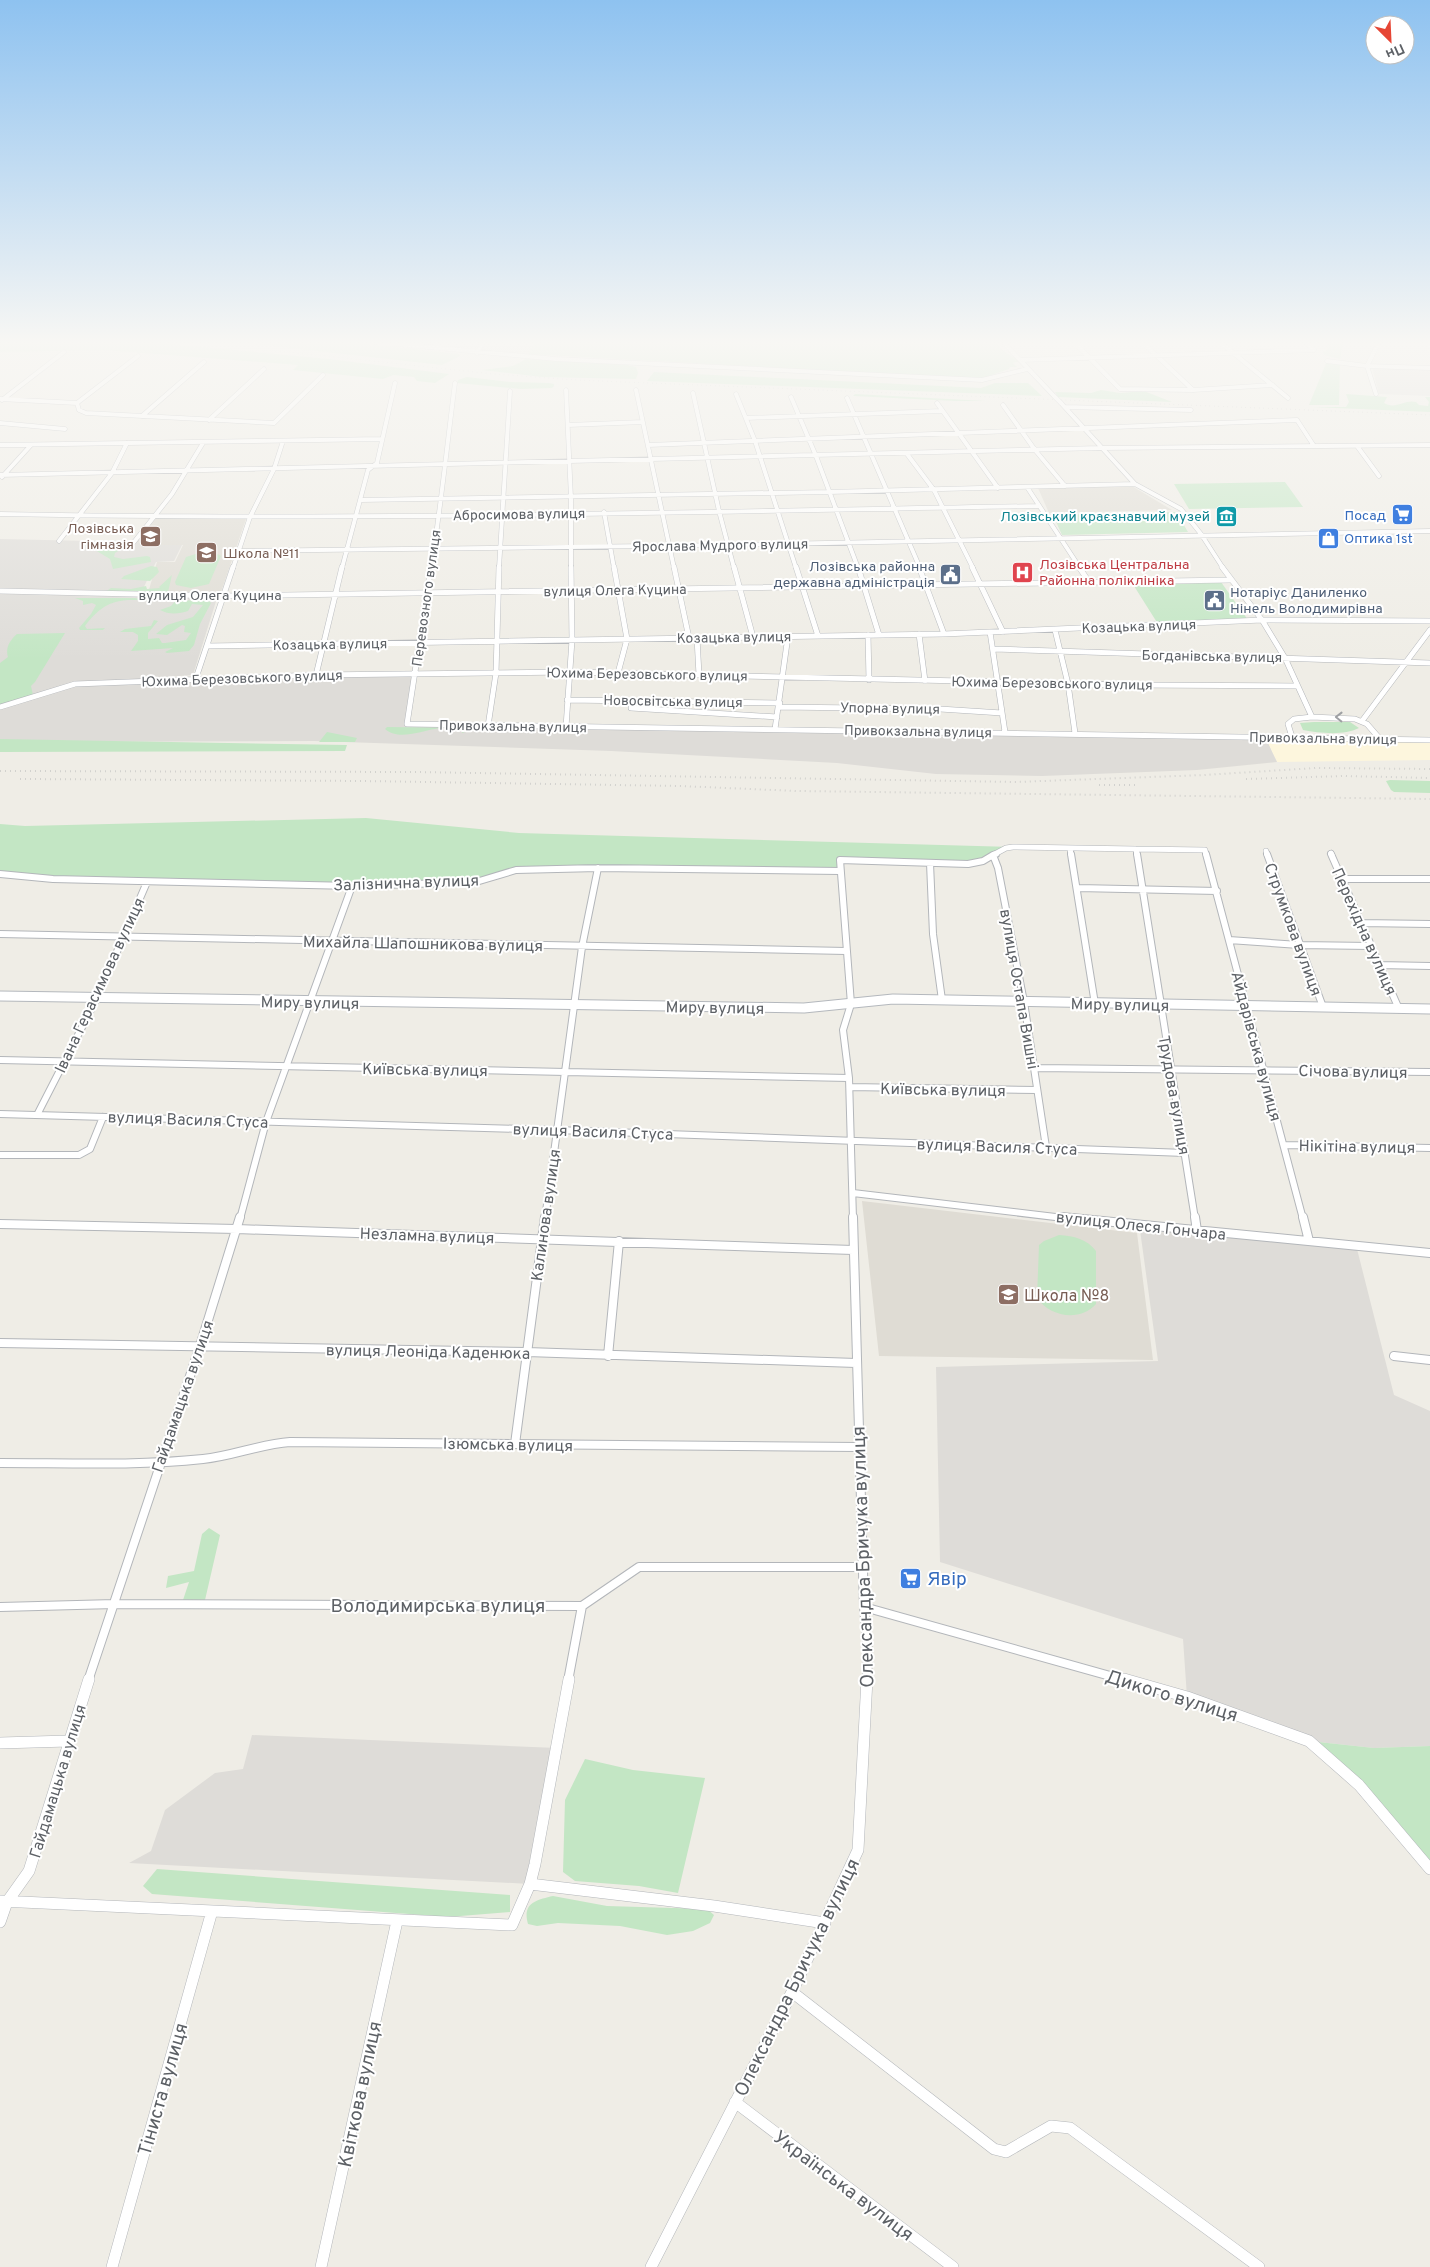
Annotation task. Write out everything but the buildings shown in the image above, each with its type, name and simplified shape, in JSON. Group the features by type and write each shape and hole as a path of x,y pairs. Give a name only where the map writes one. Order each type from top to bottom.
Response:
{"main road":[{"name":"Миру вулиця","path":"0,996 804,1008 893,999 1430,1009"}],"street":[{"path":"1,476 28,448"},
{"path":"59,541 112,472 125,448"},
{"path":"134,542 156,517 188,471 200,448"},
{"path":"196,678 250,518 274,469 281,448"},
{"path":"316,675 346,550 368,470 377,463 380,448"},
{"name":"Перевозного вулиця","path":"407,724 442,499 446,448"},
{"path":"488,726 496,673 497,592 507,448"},
{"path":"566,727 572,640 569,448"},
{"path":"648,448 689,638"},
{"path":"706,448 715,494 753,637"},
{"path":"757,448 818,636"},
{"path":"812,448 834,510 850,542 879,635"},
{"path":"868,448 926,585 944,634"},
{"path":"969,448 998,488"},
{"path":"1101,448 1135,484 1181,509 1201,534 1230,580 1262,620 1285,658 1312,717"},
{"path":"1,476 1123,448"},
{"path":"1358,448 1379,476"},
{"path":"1035,450 1065,486"},
{"path":"907,454 934,490 944,508 1003,632"},
{"path":"361,500 571,498 1135,484"},
{"path":"1027,487 1089,582"},
{"name":"Абросимова вулиця","path":"0,514 250,518 1038,506"},
{"path":"604,512 626,639 618,673"},
{"name":"Ярослава Мудрого вулиця","path":"240,551 789,544 1201,534 1430,531"},
{"name":"вулиця Олега Куцина","path":"0,591 224,596 1230,580"},
{"name":"Козацька вулиця","path":"207,646 944,634 1262,620 1430,621"},
{"path":"1054,630 1068,684 1075,733"},
{"path":"1362,721 1430,630"},
{"path":"990,632 1005,732"},
{"path":"919,634 925,681"},
{"path":"868,635 869,680"},
{"path":"775,729 788,636"},
{"path":"697,638 699,675"},
{"name":"Богданівська вулиця","path":"994,650 1430,663"},
{"name":"Юхима Березовського вулиця","path":"0,706 75,684 196,678 416,673 570,672 1068,684 1297,686"},
{"name":"Новосвітська вулиця","path":"567,700 779,705"},
{"name":"Упорна вулиця","path":"779,705 940,709 1002,713"},
{"path":"631,708 777,717"},
{"path":"1292,737 1288,726 1290,721 1296,718 1312,717 1348,718 1362,721 1369,725 1380,739"},
{"name":"Привокзальна вулиця","path":"407,724 1430,740"},
{"path":"942,1000 932,934 930,863 968,864 982,861 1006,848 1014,847 1136,849"},
{"path":"1070,848 1078,888 1095,1004"},
{"name":"Айдарівська вулиця","path":"1136,849 1205,850 1245,1005 1310,1241"},
{"name":"Трудова вулиця","path":"1136,849 1159,1005 1172,1069 1197,1231"},
{"name":"Струмкова вулиця","path":"1266,851 1323,1007"},
{"name":"Перехідна вулиця","path":"1331,852 1378,965 1399,1008"},
{"name":"вулиця Остапа Вишні","path":"993,855 998,868 1024,1002 1046,1147"},
{"name":"Олександра Бричука вулиця","path":"651,2267 792,1992 858,1850 868,1652 864,1607 849,1083 843,1030 851,1004 840,860 930,863"},
{"name":"Залізнична вулиця","path":"0,874 53,879 352,886 476,882 516,870 598,868 840,871"},
{"name":"Калинова вулиця","path":"515,1444 541,1239 566,1072 582,947 598,868"},
{"path":"1342,879 1430,879"},
{"name":"Івана Герасимова вулиця","path":"37,1115 97,998 146,882"},
{"name":"Гайдамацька вулиця","path":"0,1922 3,1902 29,1870 68,1741 159,1463 200,1346 237,1229 266,1122 352,886"},
{"path":"1078,888 1142,891 1216,891"},
{"path":"1360,923 1430,924"},
{"name":"Михайла Шапошникова вулиця","path":"0,934 582,947 846,950"},
{"path":"1228,940 1299,945 1370,946"},
{"path":"1378,965 1430,966"},
{"name":"Київська вулиця","path":"0,1060 566,1072 1037,1090"},
{"name":"Січова вулиця","path":"1035,1068 1430,1072"},
{"name":"вулиця Василя Стуса","path":"0,1114 556,1130 1185,1153"},
{"path":"0,1155 78,1155 90,1149 103,1117"},
{"name":"Нікітіна вулиця","path":"1284,1145 1430,1148"},
{"name":"вулиця Олеся Гончара","path":"853,1193 1197,1231 1430,1253"},
{"name":"Незламна вулиця","path":"0,1224 237,1229 853,1250"},
{"path":"608,1356 619,1241"},
{"name":"вулиця Леоніда Каденюка","path":"0,1343 527,1352 608,1356 856,1362"},
{"path":"1394,1356 1430,1360"},
{"name":"Ізюмська вулиця","path":"0,1463 159,1463 210,1458 277,1443 859,1447"},
{"path":"3,1902 512,1925 530,1884 582,1606 639,1568 864,1566"},
{"name":"Володимирська вулиця","path":"0,1607 114,1604 582,1606"},
{"name":"Дикого вулиця","path":"864,1607 1187,1697 1309,1742 1359,1784 1430,1869"},
{"path":"0,1743 68,1741"},
{"path":"530,1884 714,1906 825,1923"},
{"name":"Тіниста вулиця","path":"112,2267 212,1910"},
{"name":"Квіткова вулиця","path":"321,2267 397,1921"},
{"path":"792,1992 994,2149 1006,2152 1051,2126 1070,2128 1259,2267"},
{"name":"Українська вулиця","path":"735,2102 953,2267"}],"shaded area":[{"path":"1132,486 1172,510 1049,513 1038,488"},
{"name":"Школа №11","path":"157,517 246,519 221,592 148,593 157,562 175,562 183,545 156,545 134,542"},
{"path":"0,539 182,545 174,561 156,562 140,595 0,591"},
{"path":"0,593 217,598 193,675 75,684 416,673 407,723 1265,737 1277,762 1197,770 1042,776 936,774 837,763 611,751 314,741 0,742"},
{"path":"1265,737 1430,740 1430,760 1277,762"},
{"name":"Школа №8","path":"862,1201 1137,1233 1153,1360 879,1356"},
{"path":"1140,1230 1357,1249 1394,1395 1430,1411 1430,1746 1374,1748 1309,1741 1187,1697 1183,1639 940,1562 936,1367 1158,1361"},
{"path":"252,1735 557,1748 530,1884 129,1863 151,1851 165,1810 215,1773 243,1769"}],"green space":[{"path":"1285,482 1303,507 1189,509 1174,484"},
{"path":"1176,512 1188,532 1062,535 1053,515"},
{"path":"114,545 125,547 115,553 114,557 123,559 147,556 150,557 151,562 113,569 110,559 95,550"},
{"path":"202,552 214,552 221,556 209,584 191,588 176,585 175,582 186,557"},
{"path":"151,566 157,567 159,572 150,581 121,579 124,576"},
{"path":"172,575 168,592 105,592 111,588 131,589 146,586 147,589 160,588"},
{"path":"1221,582 1248,620 1158,624 1134,586"},
{"path":"75,598 135,598 149,601 129,600 112,603 99,611 85,626 87,629 105,628 103,630 80,630 79,628 96,605 92,603 83,605 83,601"},
{"path":"176,600 209,601 211,603 200,624 194,645 189,651 165,652 173,648 131,651 138,641 138,635 133,632 120,632 125,629 151,626 154,620 158,621 148,633 148,639 159,638 162,643 186,640 191,633 184,632 185,626 182,625 167,635 156,634 167,625 193,617 203,605 192,604 188,611 178,613 167,613 160,610 171,606"},
{"path":"65,633 31,686 33,695 0,705 0,663 8,657 8,647 14,636 17,634"},
{"path":"1350,722 1359,728 1339,733 1324,733 1303,730 1300,723"},
{"path":"387,727 476,728 462,733 463,729 441,728 403,735 391,733 385,729"},
{"path":"327,732 357,738 355,742 319,742"},
{"path":"0,739 347,745 345,751 0,752"},
{"path":"1386,781 1430,781 1430,793 1394,792"},
{"path":"366,818 519,833 1013,847 976,863 840,860 840,871 516,870 476,882 352,886 147,882 0,874 0,824 25,826"},
{"path":"1059,1235 1080,1239 1096,1251 1096,1304 1089,1310 1074,1315 1057,1313 1049,1309 1037,1298 1039,1245"},
{"path":"209,1528 220,1535 205,1600 183,1600 189,1582 166,1588 168,1576 194,1571 202,1534"},
{"path":"1309,1741 1374,1748 1430,1746 1430,1869 1359,1785"},
{"path":"585,1759 633,1770 705,1778 678,1893 639,1886 575,1881 563,1872 565,1800"},
{"path":"157,1869 510,1895 510,1912 448,1917 152,1894 143,1886"},
{"path":"553,1896 607,1906 707,1909 714,1915 710,1923 693,1931 667,1935 620,1926 558,1923 537,1926 528,1924 527,1911 529,1907 536,1901"}],"railway":[{"path":"0,771 416,772 1016,782 1204,775 1316,768 1430,769"},
{"path":"1246,779 1344,776 1430,778"},
{"path":"20,779 362,781 680,786 796,791 1430,799"},
{"path":"1099,785 1138,785"}],"place":[{"name":"Посад","path":"1402,515"},
{"name":"Лозівський краєзнавчий музей","path":"1226,516"},
{"name":"Лозівська гімназія","path":"150,536"},
{"name":"Оптика 1st","path":"1328,538"},
{"name":"Школа №11","path":"207,553"},
{"name":"Лозівська Центральна Районна поліклініка","path":"1023,572"},
{"name":"Лозівська районна державна адміністрація","path":"951,574"},
{"name":"Нотаріус Даниленко Нінель Володимирівна","path":"1214,600"},
{"name":"Школа №8","path":"1008,1295"},
{"name":"Явiр","path":"911,1578"}]}
